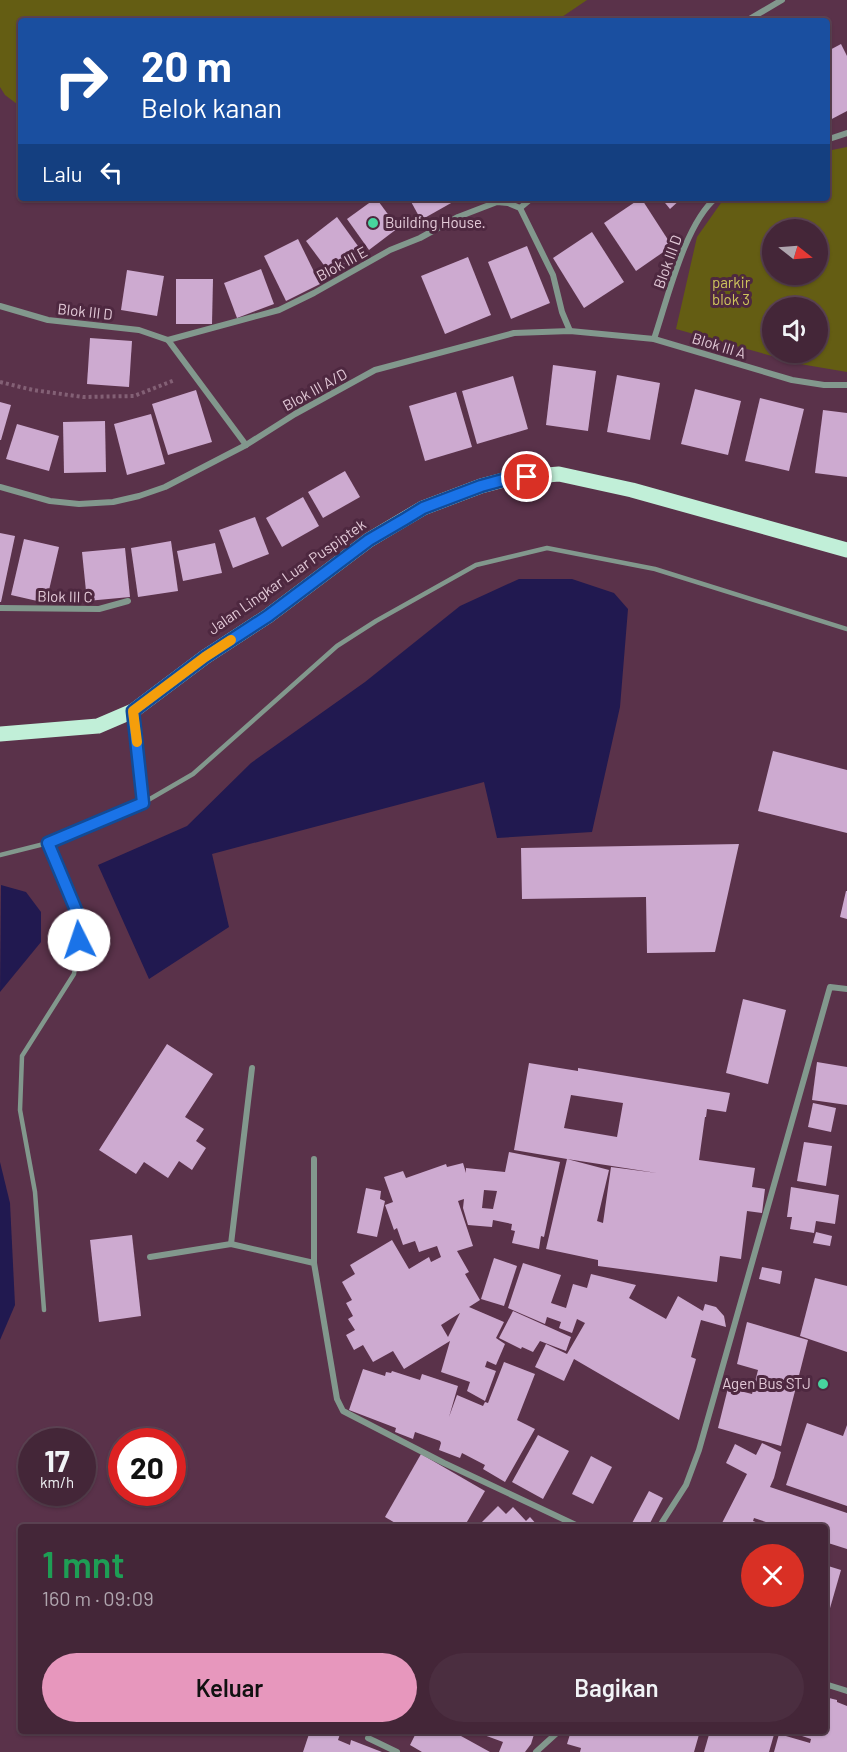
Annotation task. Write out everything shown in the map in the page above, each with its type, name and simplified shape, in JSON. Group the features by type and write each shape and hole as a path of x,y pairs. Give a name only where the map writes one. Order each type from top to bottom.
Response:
{"main road":[{"name":"Jalan Lingkar Luar Puspiptek","path":"0,734 98,726 133,711 205,657 268,616 369,540 423,508 481,486 510,478 559,474 569,476 632,490 847,550"}],"street":[{"path":"751,18 782,0"},
{"path":"830,139 847,133"},
{"path":"528,201 520,208 553,275 562,312 570,331"},
{"name":"Blok III D","path":"654,339 686,245 698,218 713,201"},
{"name":"Blok III E","path":"168,340 279,310 315,293 390,250 420,238 458,217 497,202 508,203 520,208"},
{"name":"Blok III D","path":"0,306 48,320 139,330 168,340"},
{"name":"Blok III A/D","path":"0,487 50,501 79,504 114,502 165,487 246,445 295,414 375,370 514,333 570,331 654,339"},
{"name":"Blok III A","path":"654,339 792,380 847,385"},
{"path":"168,340 246,445"},
{"name":"Blok III C","path":"0,608 99,609 128,601"},
{"path":"661,1524 686,1485 702,1441 830,987 847,989"},
{"path":"231,1244 252,1068"},
{"path":"314,1159 314,1263 337,1399 343,1411 444,1463 574,1524"},
{"path":"150,1257 231,1244 314,1263"},
{"path":"828,1685 847,1691"},
{"path":"536,1752 556,1734"},
{"path":"368,1738 397,1752"}],"lane":[{"path":"0,855 48,843 143,803 193,774 337,646 376,621 476,565 547,548 655,569 847,629"},
{"path":"133,711 143,803"},
{"path":"44,1310 35,1192 20,1110 22,1056 74,975 81,922 48,843"}],"path":[{"path":"0,382 33,390 83,397 134,396 193,373"}],"green space":[{"path":"0,0 587,0 560,18 18,18 18,105 5,95 0,87"},
{"name":"parkir blok 3","path":"847,147 847,372 796,363 828,363 828,297 762,297 762,353 676,329 697,237 722,201 830,201 830,150"}],"shaded area":[{"path":"519,579 572,579 614,593 628,609 620,707 592,832 497,838 484,782 212,854 229,927 149,979 98,865 187,826 251,763 365,682 460,606"},
{"path":"1,885 26,892 41,912 41,942 0,992"},
{"path":"0,1162 10,1203 15,1305 0,1340"}],"building":[{"path":"841,44 847,56 847,111 830,120 830,50"},
{"name":"Building House.","path":"372,201 378,201 398,228 369,250 347,219"},
{"path":"411,201 455,201 421,220"},
{"path":"637,201 643,201 672,246 636,271 604,223"},
{"path":"663,201 679,201 670,209"},
{"path":"337,217 363,253 332,276 306,241"},
{"path":"592,232 624,282 584,308 553,258"},
{"path":"298,239 320,284 286,301 264,256"},
{"path":"527,246 550,303 511,319 488,262"},
{"path":"468,257 491,315 445,334 421,276"},
{"path":"261,269 274,304 237,318 224,283"},
{"path":"127,270 164,276 157,316 121,310"},
{"path":"176,279 213,279 212,324 176,324"},
{"path":"90,338 132,341 129,387 87,384"},
{"path":"553,365 596,371 588,431 546,425"},
{"path":"617,375 660,383 650,440 607,432"},
{"path":"513,376 528,429 477,444 462,391"},
{"path":"695,389 741,401 728,455 681,444"},
{"path":"196,390 212,442 168,455 152,404"},
{"path":"456,392 472,447 425,461 409,406"},
{"path":"760,398 804,409 789,471 745,461"},
{"path":"0,402 11,405 1,440 0,440"},
{"path":"823,410 847,413 847,477 815,473"},
{"path":"151,414 165,464 127,475 114,424"},
{"path":"105,421 106,472 64,473 63,422"},
{"path":"17,424 59,436 49,471 6,459"},
{"path":"345,471 360,497 323,518 308,492"},
{"path":"303,497 319,526 282,547 266,518"},
{"path":"255,517 269,554 233,568 219,530"},
{"path":"0,533 15,536 1,602 0,602"},
{"path":"24,539 59,547 46,603 11,595"},
{"path":"171,541 178,591 138,597 131,548"},
{"path":"215,543 222,573 183,581 177,551"},
{"path":"125,548 130,597 87,601 82,552"},
{"path":"773,751 847,770 847,833 758,811"},
{"path":"739,844 715,952 647,953 646,897 522,899 521,848"},
{"path":"847,891 847,919 840,917"},
{"path":"743,999 786,1010 768,1084 726,1073"},
{"path":"167,1044 213,1074 185,1117 204,1129 196,1141 206,1148 192,1170 179,1161 168,1178 144,1162 136,1174 99,1150"},
{"path":"817,1062 847,1067 847,1105 812,1100"},
{"path":"529,1063 578,1071 578,1068 730,1093 726,1112 707,1109 699,1160 755,1168 752,1187 765,1189 762,1213 747,1211 741,1259 720,1256 717,1282 598,1266 598,1260 546,1249 567,1159 514,1150","holes":["571,1095 623,1103 617,1137 564,1128","567,1159 657,1173 611,1167 603,1223 597,1221 609,1170"]},
{"path":"813,1103 836,1108 831,1132 808,1127"},
{"path":"804,1142 832,1146 826,1186 797,1181"},
{"path":"509,1152 560,1162 544,1237 541,1236 539,1249 512,1243 515,1231 511,1230 512,1224 493,1220 492,1227 468,1225 463,1208 464,1199 458,1201 473,1246 457,1251 469,1272 465,1274 480,1300 469,1307 504,1322 496,1338 505,1344 496,1365 487,1361 485,1367 496,1371 485,1401 467,1391 470,1382 441,1372 450,1341 404,1369 393,1351 373,1362 363,1345 354,1350 346,1335 355,1330 348,1319 353,1316 346,1303 352,1300 342,1282 355,1274 350,1265 392,1240 409,1269 429,1257 431,1262 441,1257 437,1246 419,1252 415,1241 403,1245 397,1228 394,1230 385,1205 393,1202 384,1177 403,1171 406,1178 446,1164 447,1167 463,1163 466,1173 466,1168 505,1172","holes":["484,1190 497,1191 493,1209 482,1208","460,1313 448,1337 441,1325"]},
{"path":"791,1187 839,1195 835,1224 816,1221 814,1233 790,1229 792,1217 787,1217"},
{"path":"366,1188 381,1191 380,1199 385,1201 377,1237 357,1233"},
{"path":"816,1232 832,1236 830,1246 813,1243"},
{"path":"132,1235 141,1316 99,1322 90,1240"},
{"path":"494,1258 517,1266 504,1306 481,1299"},
{"path":"523,1263 561,1275 551,1303 566,1308 573,1284 587,1288 591,1274 636,1285 629,1298 666,1319 678,1296 703,1311 705,1304 716,1307 724,1316 726,1327 701,1320 691,1357 696,1359 679,1420 574,1359 564,1381 535,1367 546,1344 567,1354 585,1323 577,1319 572,1333 559,1328 561,1322 547,1317 545,1324 508,1308"},
{"path":"762,1267 782,1271 780,1284 759,1279"},
{"path":"815,1278 847,1286 847,1352 800,1336"},
{"path":"513,1311 571,1337 566,1351 540,1341 533,1352 499,1338"},
{"path":"747,1322 808,1340 781,1446 718,1428 728,1388 752,1394 758,1370 737,1364"},
{"path":"504,1362 535,1374 517,1420 535,1429 505,1482 483,1469 485,1465 462,1453 460,1458 439,1450 440,1441 415,1432 413,1439 395,1432 396,1428 349,1410 363,1369 385,1376 386,1372 391,1373 392,1371 420,1380 422,1374 458,1386 449,1417 457,1395 483,1406 485,1402 488,1403"},
{"path":"807,1423 843,1436 847,1425 847,1506 786,1485"},
{"path":"538,1435 569,1451 543,1499 512,1482"},
{"path":"762,1443 781,1452 770,1487 847,1513 847,1549 828,1543 828,1524 772,1524 754,1518 753,1521 761,1524 722,1524 747,1474 726,1463 735,1444 756,1455"},
{"path":"421,1454 485,1491 466,1524 397,1524 385,1517"},
{"path":"591,1456 612,1467 593,1504 572,1494"},
{"path":"649,1491 663,1498 650,1524 632,1524"},
{"path":"498,1506 506,1514 513,1507 526,1521 530,1517 536,1524 480,1524"},
{"path":"828,1566 841,1570 828,1615"},
{"path":"828,1698 847,1706 847,1752 774,1752 779,1734 810,1743 811,1739 796,1734 828,1734"},
{"path":"309,1734 340,1734 338,1740 350,1745 351,1740 382,1752 303,1752"},
{"path":"416,1734 462,1734 461,1736 490,1752 422,1752 410,1745"},
{"path":"481,1734 534,1734 525,1752 499,1752 503,1742"},
{"path":"570,1734 699,1734 694,1752 580,1752 581,1748 567,1744"},
{"path":"709,1734 774,1734 769,1752 704,1752"}],"slow traffic":[{"path":"137,742 133,711 231,640"}],"place":[{"name":"Building House.","path":"373,223"},
{"name":"Agen Bus STJ","path":"823,1384"}],"route":[{"path":"79,940 81,922 48,843 143,803 133,711 205,657 268,616 369,540 423,508 481,486 510,478 527,477"}]}
